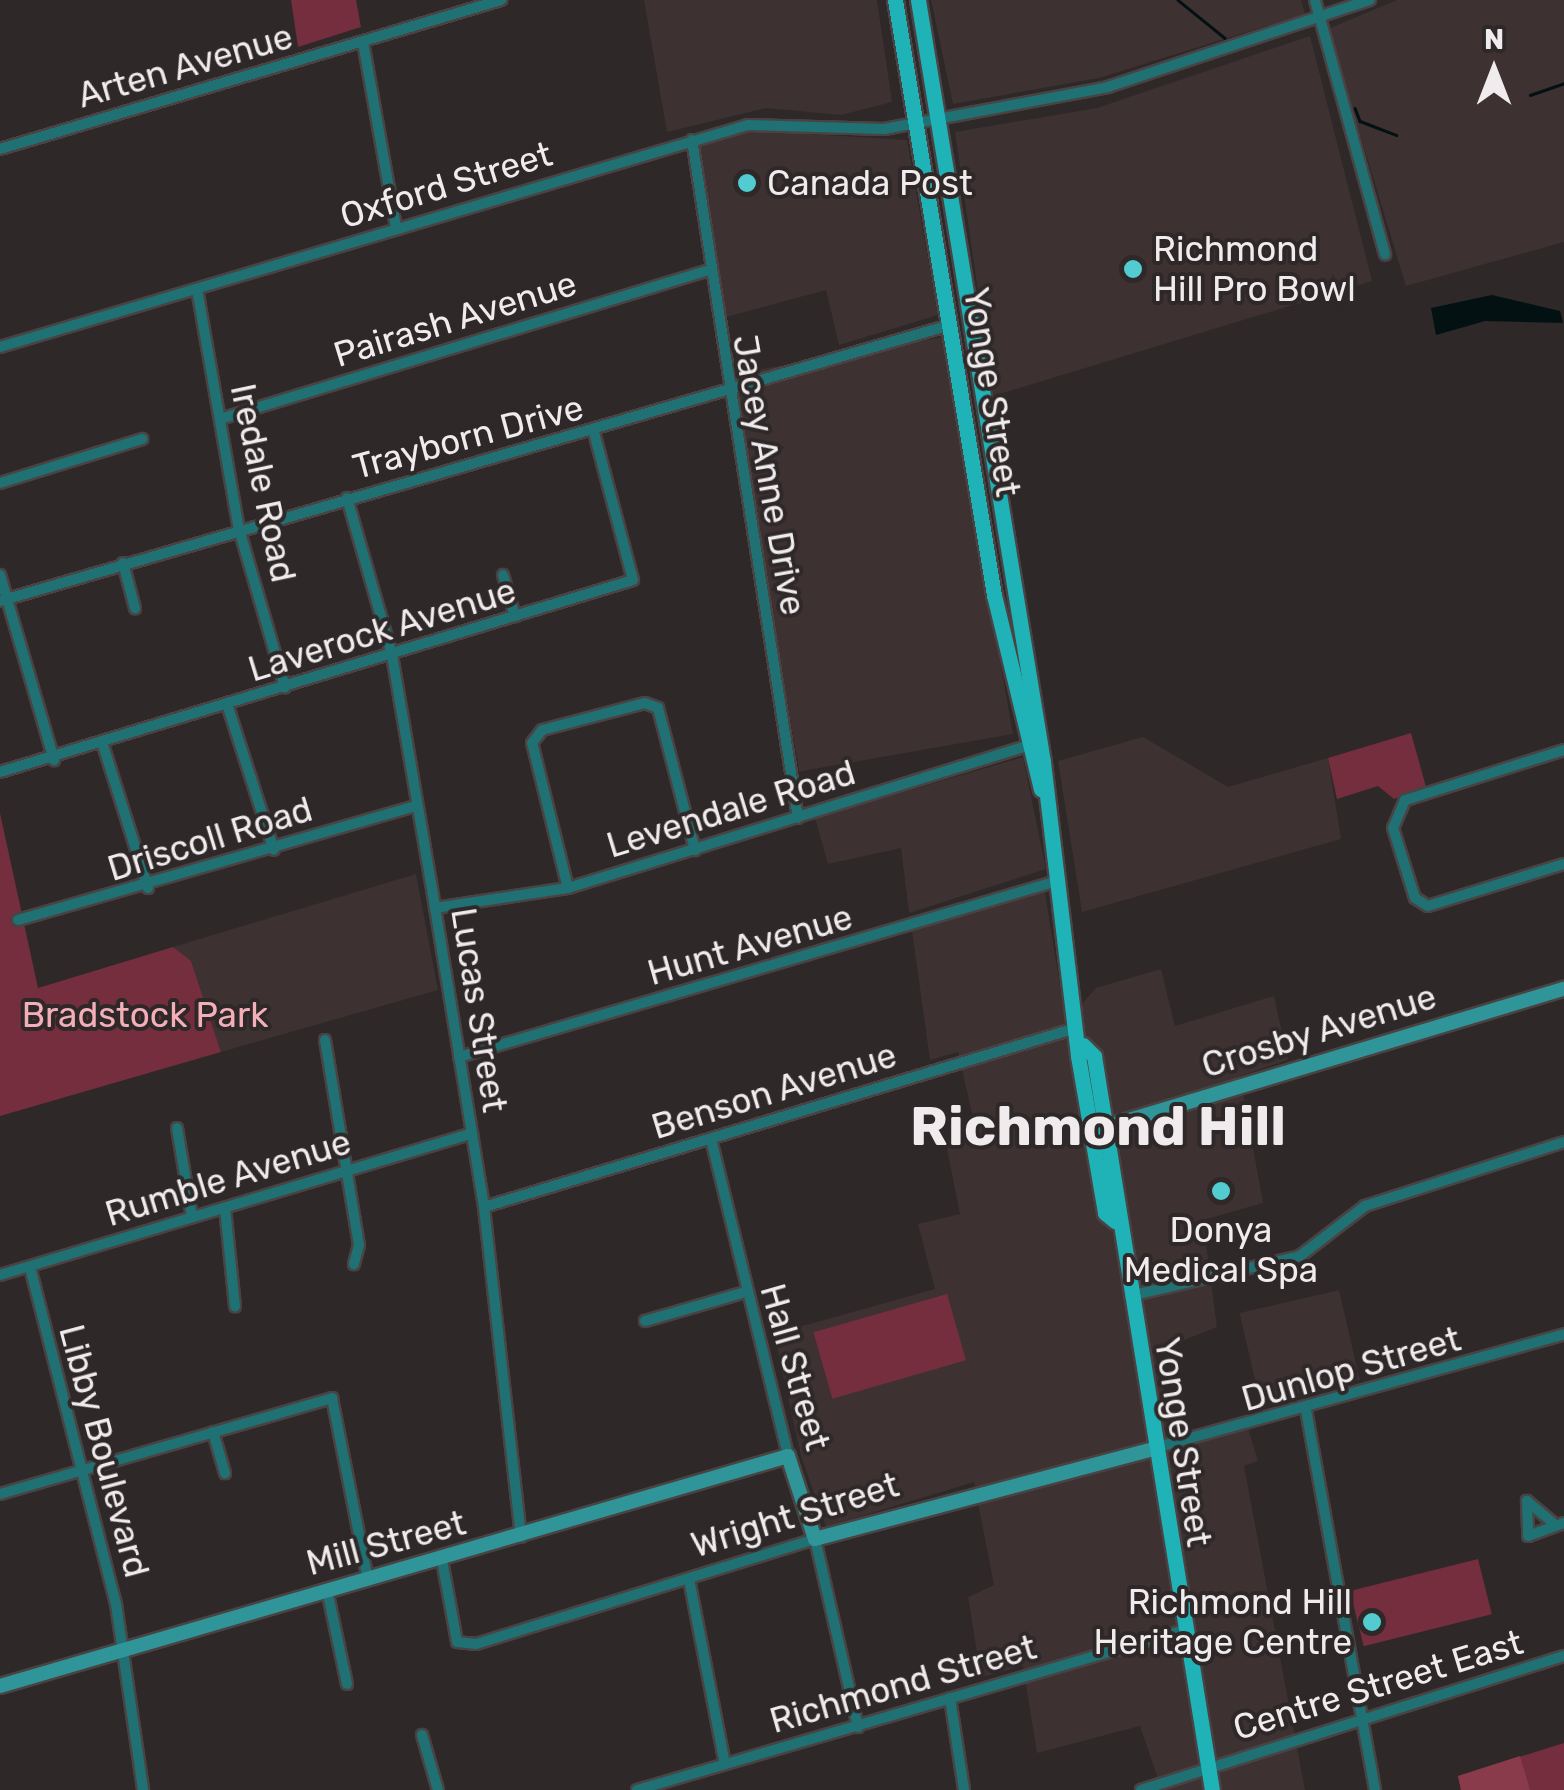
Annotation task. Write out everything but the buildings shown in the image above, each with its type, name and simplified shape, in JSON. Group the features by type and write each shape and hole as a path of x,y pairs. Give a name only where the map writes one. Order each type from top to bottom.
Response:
{"main road":[{"name":"Yonge Street","path":"894,0 950,325 1041,789 1083,1044 1093,1053 1098,1129 1212,1790"},
{"name":"Yonge Street","path":"918,0 1032,744"}],"street":[{"name":"Arten Avenue","path":"0,149 501,0"},
{"path":"1315,0 1385,254"},
{"name":"Oxford Street","path":"0,346 692,140 766,123 915,124 1108,87 1370,0"},
{"path":"364,42 396,228"},
{"name":"Jacey Anne Drive","path":"692,140 706,271 798,818"},
{"name":"Pairash Avenue","path":"220,419 706,271"},
{"name":"Iredale Road","path":"197,289 239,529 285,687"},
{"name":"Trayborn Drive","path":"4,600 347,498 726,394 950,325"},
{"name":"Laverock Avenue","path":"0,772 54,760 633,580 594,432"},
{"path":"0,482 142,439"},
{"name":"Lucas Street","path":"347,498 392,656 435,908 484,1207 521,1537"},
{"path":"123,564 135,608"},
{"path":"0,575 4,600 54,760"},
{"path":"503,575 516,616"},
{"path":"568,888 532,743 542,730 645,703 658,708 694,850"},
{"path":"228,707 274,850"},
{"name":"Levendale Road","path":"435,908 568,888 1032,744"},
{"path":"103,745 148,888"},
{"path":"1564,750 1404,800 1393,828 1415,898 1428,906 1564,864"},
{"name":"Driscoll Road","path":"18,920 148,888 416,806"},
{"name":"Hunt Avenue","path":"459,1058 1054,882"},
{"name":"Crosby Avenue","path":"1098,1129 1564,989"},
{"name":"Benson Avenue","path":"484,1207 1080,1027"},
{"path":"326,1040 348,1170 354,1264"},
{"path":"176,1128 192,1217"},
{"name":"Rumble Avenue","path":"0,1276 472,1133"},
{"name":"Hall Street","path":"712,1139 742,1293 815,1540 858,1727"},
{"path":"1129,1297 1300,1256 1365,1206 1564,1142"},
{"path":"225,1208 235,1306"},
{"name":"Libby Boulevard","path":"30,1266 50,1368 86,1469 143,1790"},
{"path":"646,1322 742,1293"},
{"name":"Dunlop Street","path":"1153,1448 1306,1410 1564,1334"},
{"path":"0,1494 332,1398 340,1405 368,1579"},
{"path":"1306,1410 1375,1790"},
{"path":"214,1432 225,1473"},
{"name":"Wright Street","path":"442,1560 457,1642 476,1644 815,1540 1153,1448"},
{"name":"Mill Street","path":"0,1686 788,1456"},
{"path":"690,1579 726,1764"},
{"path":"327,1590 348,1684"},
{"name":"Richmond Street","path":"637,1790 1184,1630"},
{"name":"Centre Street East","path":"1141,1790 1564,1656"},
{"path":"950,1698 964,1790"},
{"path":"422,1736 438,1790"}],"shaded area":[{"path":"644,0 877,0 892,102 841,115 766,108 667,132"},
{"path":"931,0 1301,0 1305,14 1099,78 953,104"},
{"path":"1397,0 1564,0 1564,242 1406,286 1328,29"},
{"path":"1310,36 1372,281 993,396 955,132 1097,108"},
{"path":"748,130 907,140 938,315 839,345 826,290 719,319 700,146"},
{"path":"1492,295 1560,311 1563,323 1485,321 1436,335 1431,308"},
{"path":"943,337 1013,734 799,772 729,375"},
{"path":"1143,737 1228,787 1328,758 1341,839 1082,912 1058,761"},
{"path":"1023,757 1046,869 909,913 901,848 828,864 815,818"},
{"path":"416,874 438,990 221,1052 191,962 173,947"},
{"path":"1044,887 1066,1022 1096,988 1161,969 1175,1026 1274,996 1288,1060 1240,1076 1263,1203 1203,1220 1217,1327 1154,1352 1175,1435 1245,1418 1258,1461 1244,1466 1305,1790 1140,1790 1157,1776 1140,1726 1037,1753 1023,1666 981,1677 968,1597 994,1585 974,1482 826,1527 801,1456 774,1334 935,1289 918,1224 960,1214 946,1144 977,1135 958,1052 930,1060 912,931"},
{"path":"1339,1290 1360,1380 1260,1403 1240,1313"},
{"path":"1520,1756 1530,1790 1461,1790 1458,1776"}],"green space":[{"path":"291,0 356,0 361,27 298,47"},
{"path":"1411,733 1426,787 1394,799 1378,786 1337,799 1328,758"},
{"name":"Bradstock Park","path":"0,813 38,988 173,947 191,961 221,1052 0,1116"},
{"path":"947,1294 966,1360 832,1399 813,1332"},
{"path":"1478,1559 1492,1614 1364,1646 1350,1591"},
{"path":"1564,1743 1564,1790 1461,1790 1458,1776"}],"waterway":[{"path":"1178,0 1225,38"},
{"path":"1530,95 1564,83"},
{"path":"1355,108 1360,121 1396,135"}],"place":[{"name":"Canada Post","path":"747,183"},
{"name":"Richmond Hill Pro Bowl","path":"1133,269"},
{"name":"Donya Medical Spa","path":"1221,1191"},
{"name":"Richmond Hill Heritage Centre","path":"1372,1622"}],"district":[{"name":"Richmond Hill","path":"1098,1127"}]}
